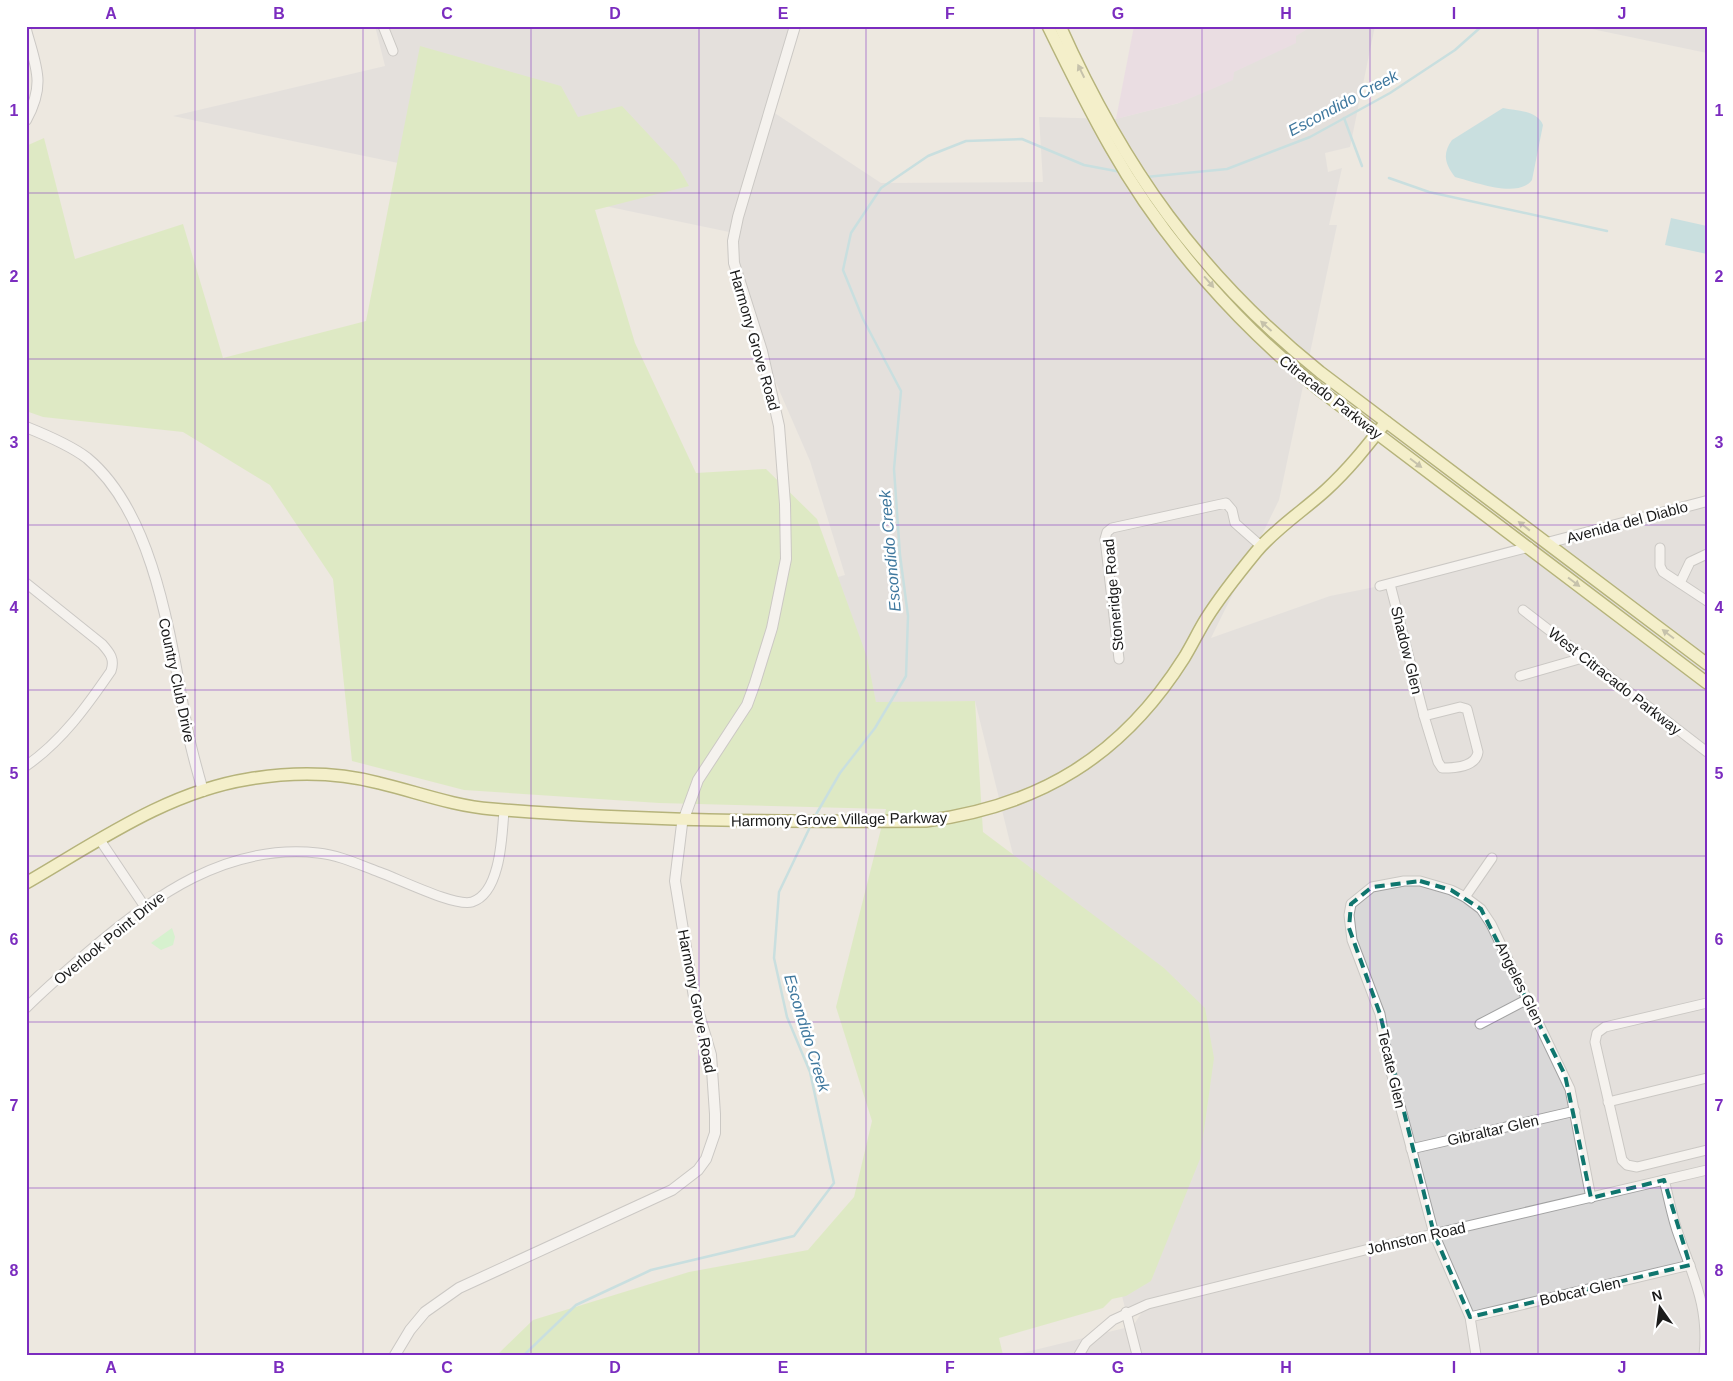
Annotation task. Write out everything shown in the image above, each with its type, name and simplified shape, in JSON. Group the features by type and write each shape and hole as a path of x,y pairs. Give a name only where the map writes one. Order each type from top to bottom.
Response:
{"main road":[{"name":"Citracado Parkway","path":"1048,26 1115,146 1160,207 1183,244 1230,306 1270,347 1293,368 1377,433 1707,683"},
{"name":"Citracado Parkway","path":"1060,26 1115,146"},
{"name":"Citracado Parkway","path":"1183,244 1262,322 1320,372 1707,664"},
{"name":"Harmony Grove Village Parkway","path":"203,791 256,778 298,774 329,775 377,782 459,805 504,810 716,821 851,822 926,820 958,816 996,807 1033,793 1071,774 1101,754 1137,721 1184,659 1207,619 1235,577 1261,546 1342,475 1386,422"},
{"path":"1529,548 1540,546 1564,563 1574,563"},
{"path":"26,883 150,812 203,791"}],"street":[{"path":"383,26 393,51"},
{"name":"Harmony Grove Road","path":"395,1355 410,1330 425,1312 459,1288 672,1190 698,1170 706,1159 715,1133 711,1055 694,997 675,882 684,819 698,780 750,698 761,670 772,628 784,568 786,532 778,426 762,351 736,274 732,249 738,217 795,26"},
{"path":"26,30 39,79 38,96 26,120"},
{"name":"Country Club Drive","path":"26,427 44,434 86,458 113,487 132,514 146,545 173,654 187,731 203,791"},
{"name":"Avenida del Diablo","path":"1547,544 1707,500"},
{"name":"Stoneridge Road","path":"1119,659 1105,539 1112,528 1226,502 1232,510 1235,523 1261,546"},
{"path":"1380,586 1529,548"},
{"path":"1660,548 1660,566 1663,572 1707,601"},
{"path":"1680,583 1690,562 1707,554"},
{"path":"26,583 102,644 113,661 111,670 79,716 56,740 28,762"},
{"name":"Shadow Glen","path":"1390,584 1424,716 1438,762 1442,768 1472,763 1477,758 1478,752 1467,709 1460,707 1424,716"},
{"name":"West Citracado Parkway","path":"1523,610 1707,752"},
{"path":"1520,676 1586,657"},
{"name":"Overlook Point Drive","path":"26,1008 114,930 145,907 182,882 212,867 242,859 292,852 329,855 389,875 451,901 474,901 484,895 492,882 501,842 504,810"},
{"path":"100,840 145,907"},
{"path":"1465,897 1492,858"},
{"name":"Angeles Glen","path":"1351,904 1372,887 1404,881 1434,884 1465,897 1481,909 1491,924 1568,1082 1591,1198"},
{"name":"Tecate Glen","path":"1351,904 1349,928 1380,1014 1411,1149 1434,1234 1470,1316 1476,1355"},
{"path":"1480,1024 1528,999"},
{"path":"1707,1003 1605,1027 1597,1033 1596,1051 1622,1160 1626,1165 1637,1166 1707,1150"},
{"path":"1608,1102 1707,1078"},
{"name":"Gibraltar Glen","path":"1411,1149 1575,1111"},
{"name":"Johnston Road","path":"1078,1355 1086,1343 1113,1320 1126,1312 1148,1304 1707,1170"},
{"path":"1664,1180 1678,1233 1701,1293 1705,1317 1704,1355"},
{"name":"Bobcat Glen","path":"1470,1316 1690,1265"},
{"path":"1126,1312 1137,1355"}],"highlighted area":[{"path":"1420,881 1451,890 1481,909 1565,1075 1591,1198 1664,1180 1690,1265 1470,1317 1434,1234 1380,1014 1349,928 1351,904 1372,887"}],"shaded area":[{"path":"375,26 795,26 770,110 881,183 1043,182 1039,117 1115,119 1179,103 1312,26 1375,26 1350,147 1325,153 1328,172 1342,168 1329,225 1337,225 1279,500 1211,638 1330,596 1380,586 1707,501 1707,1355 1014,1355 1133,1326 1147,1304 1126,1312 975,701 876,703 866,658 692,619 845,575 810,461 762,351 739,284 734,233 173,116 385,66"},
{"path":"1134,26 1312,26 1296,36 1296,43 1234,72 1233,80 1179,103 1116,119"},
{"path":"1588,26 1707,26 1707,53 1587,28"}],"green space":[{"path":"420,46 561,86 578,117 622,106 677,165 689,186 595,210 635,343 696,473 766,469 817,519 867,657 876,702 975,701 983,832 1164,968 1205,1008 1214,1058 1200,1159 1151,1281 1126,1296 1112,1299 1103,1308 999,1338 1003,1355 497,1355 533,1320 689,1272 808,1250 854,1197 872,1121 836,1007 886,809 659,803 464,790 352,761 333,579 270,485 183,432 43,417 26,411 26,146 44,138 75,259 183,224 223,358 366,321"},
{"path":"172,928 175,937 173,945 161,950 151,943"}],"water":[{"path":"1503,108 1536,116 1543,125 1532,180 1525,186 1507,189 1455,177 1446,159 1447,150 1452,140"},
{"path":"1671,218 1707,226 1707,254 1665,245"}],"waterway":[{"name":"Escondido Creek","path":"1146,177 1227,169 1310,137 1390,93 1455,50 1482,26"},
{"path":"1344,118 1362,166"},
{"name":"Escondido Creek","path":"814,818 840,773 875,728 906,676 908,616 900,555 894,469 901,391 863,319 843,270 851,233 881,188 928,156 966,141 1022,139 1084,165 1121,172"},
{"path":"1389,178 1429,192 1607,231"},
{"name":"Escondido Creek","path":"524,1355 576,1305 651,1270 794,1236 834,1183 810,1072 787,1017 774,958 779,892 811,825"}]}
